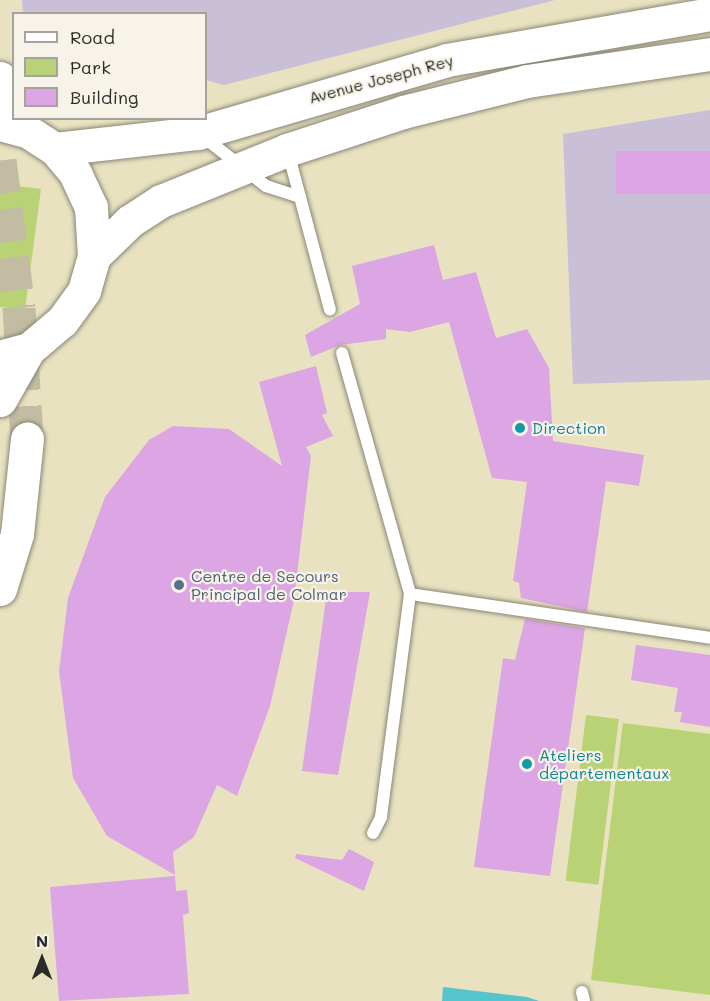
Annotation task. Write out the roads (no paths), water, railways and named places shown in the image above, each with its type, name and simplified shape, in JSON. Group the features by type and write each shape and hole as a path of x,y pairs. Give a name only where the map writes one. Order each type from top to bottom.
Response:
{"main road":[{"name":"Avenue Joseph Rey","path":"55,149 198,133 447,60 710,14"},
{"path":"94,256 130,221 161,201 254,178 287,150 459,95 710,54"},
{"path":"0,78 12,112"},
{"path":"0,400 14,353 62,321 84,291 94,256 91,207 75,173 55,149 15,120"},
{"path":"0,589 17,534 27,439"}],"lane":[{"path":"198,133 254,178 300,197"},
{"path":"287,150 330,310"},
{"path":"342,353 410,594 381,818 373,833"},
{"path":"410,594 710,638"}],"water":[{"path":"443,987 527,997 539,1001 442,1001"}],"tunnel":[{"path":"0,160 19,308 27,439"}],"place":[{"name":"Direction","path":"520,428"},
{"name":"Centre de Secours Principal de Colmar","path":"179,585"},
{"name":"Ateliers départementaux","path":"527,764"}]}
